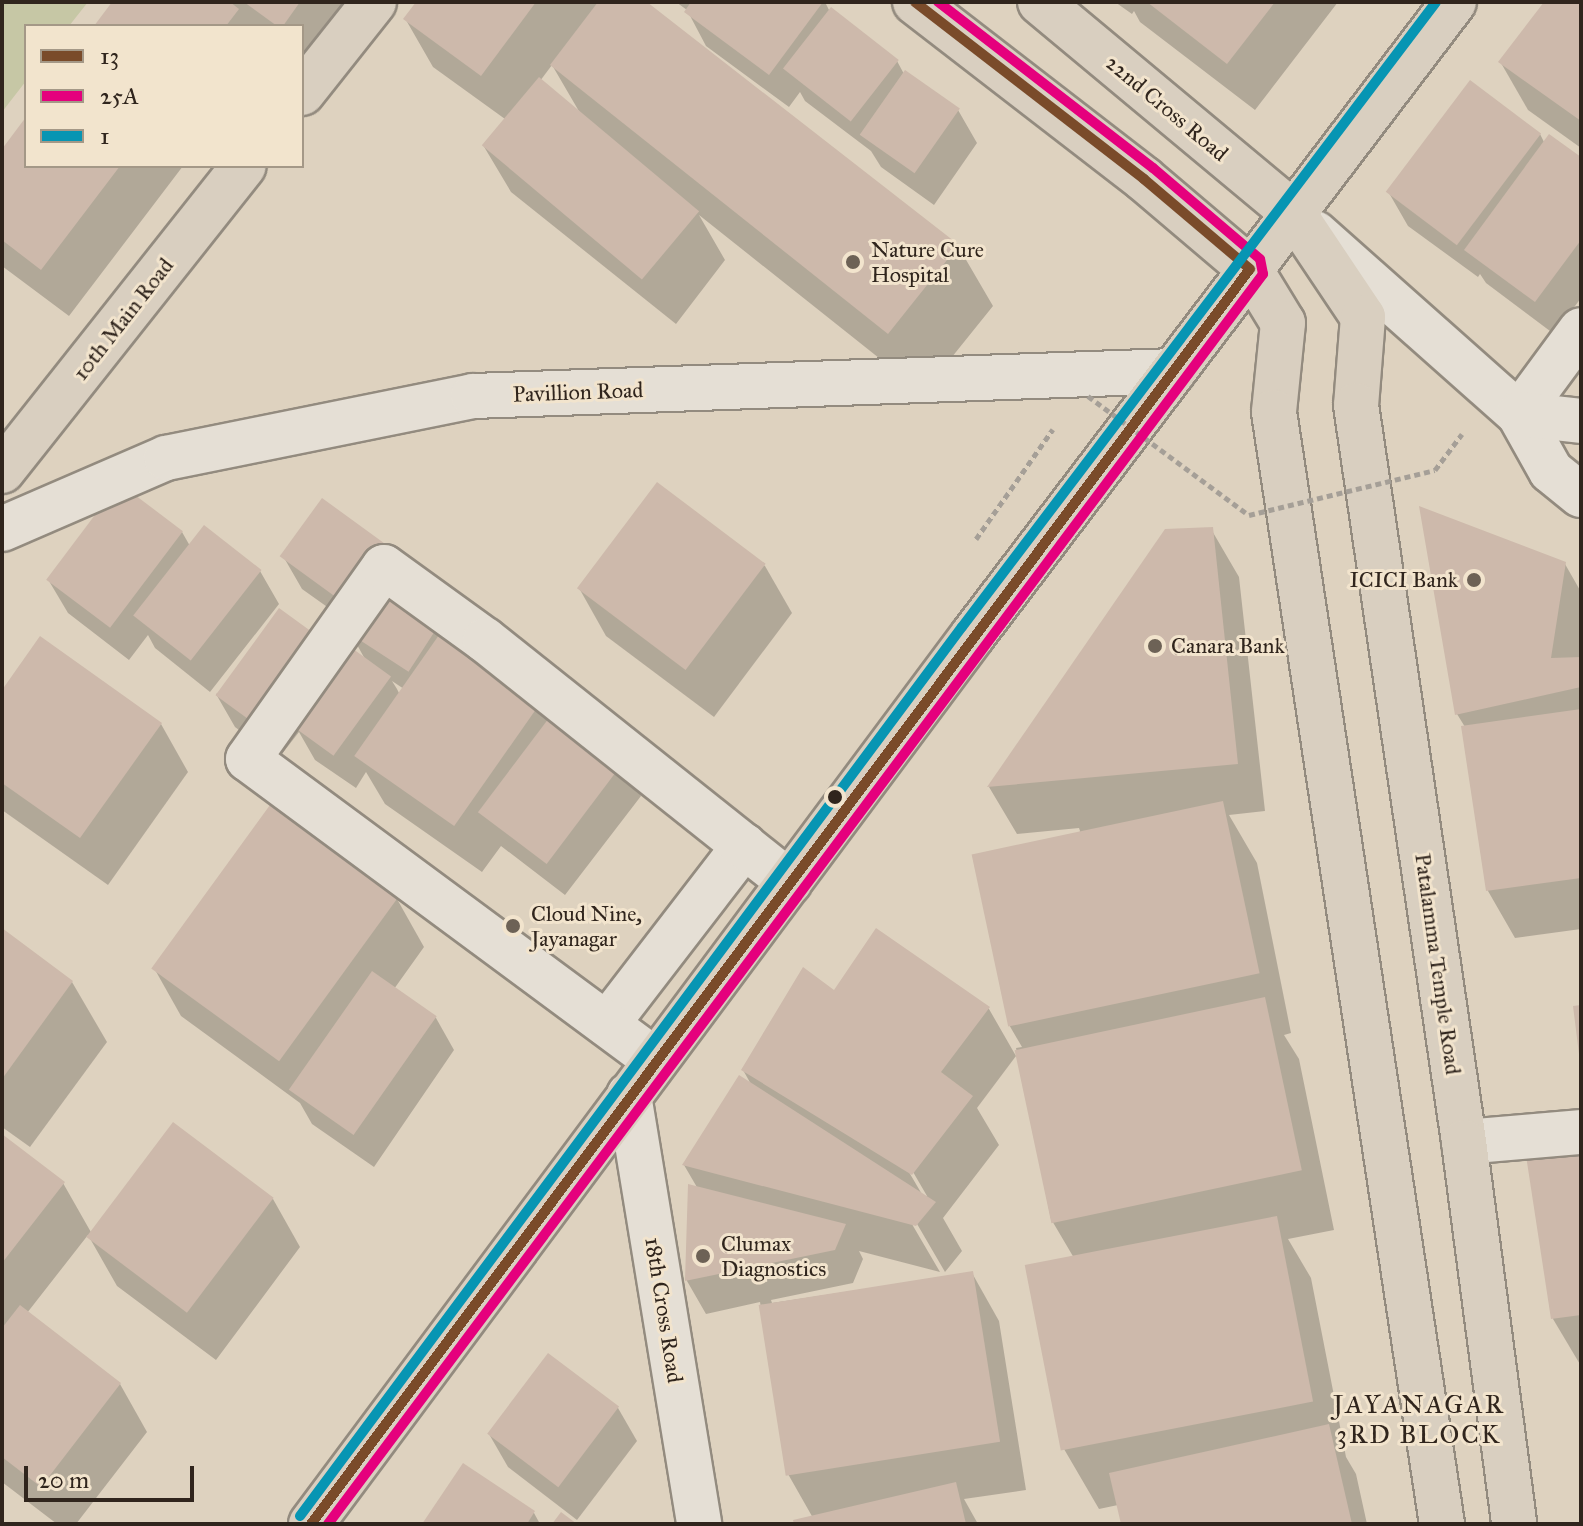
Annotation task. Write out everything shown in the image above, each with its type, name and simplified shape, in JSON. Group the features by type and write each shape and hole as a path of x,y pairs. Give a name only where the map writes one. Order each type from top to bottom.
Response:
{"main road":[{"path":"304,90 374,2"},
{"path":"915,2 1144,179 1250,269 1283,323 1274,412 1442,1524"},
{"name":"22nd Cross Road","path":"1040,2 1294,214 1363,317 1356,405"},
{"path":"311,1524 655,1060 1454,2"},
{"name":"10th Main Road","path":"2,471 242,168"},
{"name":"Patalamma Temple Road","path":"1356,405 1464,1142 1514,1524"}],"street":[{"path":"1294,214 1519,414 1551,471 1581,495"},
{"path":"1519,414 1581,330"},
{"name":"Pavillion Road","path":"2,529 166,458 473,396 1174,371"},
{"path":"1519,414 1581,421"},
{"path":"655,1060 248,759 384,567 485,640 789,882"},
{"path":"607,1024 744,846"},
{"name":"18th Cross Road","path":"629,1095 699,1524"},
{"path":"1464,1142 1581,1132"}],"path":[{"path":"1088,396 1249,515 1435,470 1462,433"},
{"path":"969,549 1054,427"}],"green space":[{"path":"2,2 88,2 71,24 24,24 24,84 2,112"}],"building":[{"path":"112,2 230,2 239,9 228,24 96,24"},
{"path":"244,2 300,2 284,24 274,24"},
{"path":"416,2 536,2 481,76 403,19"},
{"path":"598,2 647,2 959,245 888,334 550,65"},
{"path":"691,2 823,2 769,75 684,12"},
{"path":"1147,2 1275,2 1227,64"},
{"path":"1544,2 1581,2 1581,121 1498,62"},
{"path":"831,7 899,60 851,121 783,68"},
{"path":"905,70 960,108 915,173 860,135"},
{"path":"539,77 699,211 642,280 482,145"},
{"path":"1470,80 1541,134 1457,245 1386,192"},
{"path":"24,120 24,168 118,168 41,270 2,240 2,149"},
{"path":"1549,134 1581,157 1581,240 1535,302 1464,250"},
{"path":"657,482 766,564 686,670 577,588"},
{"path":"119,483 183,531 110,628 46,580"},
{"path":"322,498 386,544 344,603 280,556"},
{"path":"1419,506 1566,562 1551,658 1581,657 1581,687 1455,715"},
{"path":"204,525 262,570 191,661 133,616"},
{"name":"Canara Bank","path":"1213,527 1238,764 987,787 1165,529"},
{"path":"377,588 437,627 409,672 348,632"},
{"path":"279,608 325,642 262,729 216,695"},
{"path":"446,625 546,695 454,826 354,756"},
{"path":"40,636 162,723 80,838 2,783 2,690"},
{"path":"349,646 391,677 333,756 291,725"},
{"path":"1581,709 1581,878 1486,891 1461,726"},
{"path":"555,710 624,762 547,864 478,812"},
{"path":"1223,801 1260,973 1008,1027 972,854"},
{"path":"270,805 398,898 279,1061 151,968"},
{"path":"2,928 73,981 2,1079"},
{"path":"876,928 990,1007 941,1072 973,1096 912,1175 741,1070 803,967 834,990"},
{"path":"372,971 437,1016 354,1135 289,1090"},
{"path":"1265,997 1302,1170 1051,1223 1015,1050"},
{"path":"1581,1005 1581,1053 1579,1054 1573,1006"},
{"path":"739,1075 936,1202 916,1226 682,1165"},
{"path":"173,1122 274,1198 187,1313 86,1237"},
{"path":"2,1134 65,1182 2,1263"},
{"path":"1581,1141 1581,1315 1551,1319 1525,1149"},
{"path":"688,1184 846,1224 835,1250 685,1281"},
{"path":"1277,1216 1313,1402 1061,1451 1025,1265"},
{"path":"973,1271 1000,1442 786,1476 759,1305"},
{"path":"20,1305 121,1383 41,1487 2,1457 2,1328"},
{"path":"548,1353 619,1407 558,1487 487,1434"},
{"path":"1329,1424 1352,1524 1121,1524 1109,1473"},
{"path":"463,1463 535,1511 527,1524 422,1524"},
{"path":"956,1482 966,1524 794,1524 793,1520"},
{"path":"561,1512 577,1524 552,1524"}],"transit line":[{"name":"13","path":"311,1524 1250,269 1144,179 915,2"},
{"name":"25A","path":"328,1524 1263,274 1260,259 1153,168 938,2"},
{"name":"1","path":"300,1516 962,627 1436,2"}],"place":[{"name":"Nature Cure Hospital","path":"853,262"},
{"name":"ICICI Bank","path":"1474,580"},
{"name":"Canara Bank","path":"1155,646"},
{"name":"Cloud Nine, Jayanagar","path":"513,926"},
{"name":"Clumax Diagnostics","path":"703,1256"}],"district":[{"name":"JAYANAGAR 3RD BLOCK","path":"1419,1420"}]}
